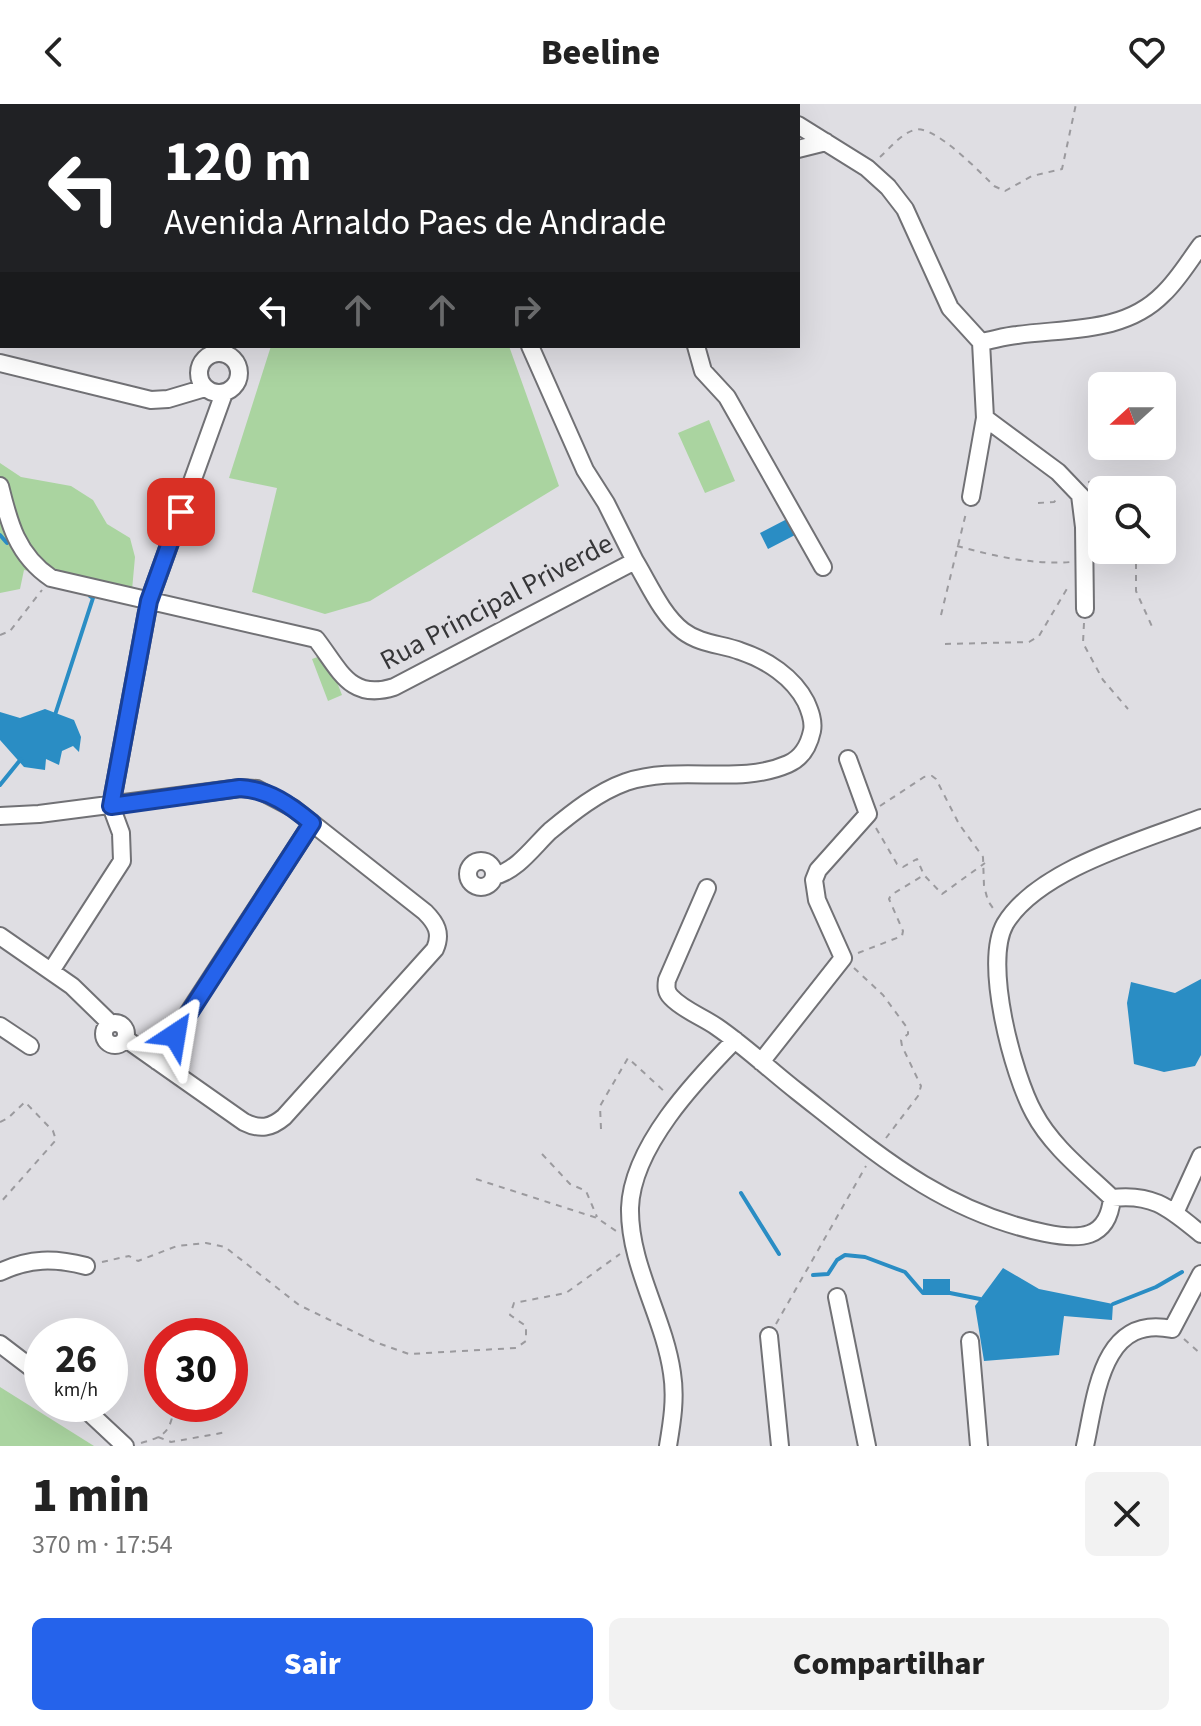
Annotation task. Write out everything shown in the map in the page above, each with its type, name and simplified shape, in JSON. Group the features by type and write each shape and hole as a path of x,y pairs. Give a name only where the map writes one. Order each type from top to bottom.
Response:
{"street":[{"path":"800,126 867,168 888,187 905,209 950,308 981,342 985,418 971,497"},
{"path":"800,148 826,142"},
{"path":"981,342 1082,329 1117,322 1139,313 1162,296 1201,245"},
{"name":"Rua Principal Priverde","path":"149,601 316,639 351,685 364,691 379,692 635,561 606,503 585,470 531,348"},
{"path":"697,348 703,371 727,397 823,567"},
{"path":"223,354 234,360 239,373 235,386 224,393 210,392 205,388 199,376 201,364 210,355 223,354"},
{"path":"0,363 151,400 185,395 205,388"},
{"path":"51,971 122,861 121,833 111,806 149,601 224,393"},
{"path":"985,418 1058,472 1088,503"},
{"path":"0,486 17,544 36,568 51,578 149,601"},
{"path":"1080,494 1084,527 1085,609"},
{"path":"494,876 509,871 574,812 601,793 626,782 657,774 766,772 792,762 807,749 813,728 811,712 788,678 769,664 741,651 696,639 681,629 662,606 635,561"},
{"path":"761,1062 843,958 817,900 814,880 818,870 868,814 848,759"},
{"path":"0,816 111,806 240,788 257,789 275,796 312,823 425,912 436,926 438,942 284,1117 274,1125 254,1127 126,1039 117,1046 107,1042 104,1032 111,1024 89,1000 0,936"},
{"path":"1201,818 1080,864 1039,891 1005,924 998,947 996,970 1009,1041 1022,1087 1034,1114 1048,1134 1112,1198 1139,1196 1164,1205 1201,1234"},
{"path":"157,1061 312,823"},
{"path":"707,888 667,980 667,990 673,1000 735,1040 875,1151 947,1200 1014,1227 1073,1238 1086,1236 1107,1220 1112,1198"},
{"path":"0,1026 30,1046"},
{"path":"668,1446 675,1391 667,1345 634,1243 630,1209 633,1186 640,1165 679,1104 735,1040"},
{"path":"1175,1213 1201,1156"},
{"path":"0,1272 37,1259 57,1259 86,1266"},
{"path":"1085,1446 1109,1354 1120,1340 1132,1333 1160,1326 1172,1329 1201,1274"},
{"path":"837,1297 867,1446"},
{"path":"769,1336 780,1446"},
{"path":"970,1341 979,1446"},
{"path":"0,1344 24,1362"},
{"path":"99,1422 125,1446"}],"path":[{"path":"867,168 901,137 915,129 923,129 940,139 994,186 1005,191 1032,176 1062,169 1076,104"},
{"path":"941,615 971,497"},
{"path":"957,546 994,556 1036,562 1084,560"},
{"path":"1138,564 1136,591 1154,631"},
{"path":"0,635 10,631 51,578"},
{"path":"945,644 1029,642 1039,636 1069,587"},
{"path":"1085,609 1083,643 1103,680 1128,709"},
{"path":"985,863 942,894 924,875 917,859 903,867 897,864 868,814 924,777 932,776 985,863 984,886 988,901 1005,924"},
{"path":"769,1336 875,1151 918,1096 921,1086 901,1040 908,1034 908,1029 883,995 843,958 902,936 903,931 889,899 924,875"},
{"path":"601,1129 600,1106 628,1058 679,1104"},
{"path":"0,1122 25,1102 53,1131 56,1140 0,1203"},
{"path":"542,1154 570,1184 586,1191 597,1218"},
{"path":"86,1266 129,1256 138,1261 177,1246 206,1243 225,1247 299,1305 375,1342 409,1354 516,1348 526,1341 526,1326 510,1315 514,1303 566,1293 634,1243 597,1218 476,1179"},
{"path":"1172,1329 1201,1354"},
{"path":"132,1446 166,1433 171,1422"},
{"path":"158,1437 171,1442 227,1432"}],"green space":[{"path":"270,348 510,348 559,486 370,601 325,614 252,592 277,488 229,478"},
{"path":"709,420 735,481 705,493 678,433"},
{"path":"0,463 21,477 71,486 93,500 107,524 130,538 135,557 132,590 24,570 20,589 0,593"},
{"path":"326,654 342,695 328,701 312,659"},
{"path":"0,1387 24,1402 24,1422 56,1422 94,1446 0,1446"}],"water":[{"path":"787,519 795,535 768,549 760,533"},
{"path":"45,709 74,720 81,737 79,752 73,746 62,751 59,765 46,759 45,770 24,767 0,740 0,712 20,718"},
{"path":"1201,979 1201,1055 1195,1066 1164,1072 1134,1064 1127,1003 1131,982 1175,993"},
{"path":"1003,1268 1039,1289 1113,1304 1112,1320 1064,1316 1059,1355 984,1361 975,1306"},
{"path":"923,1279 950,1279 950,1293 923,1293"}],"waterway":[{"path":"0,535 7,543"},
{"path":"54,718 93,598 90,596"},
{"path":"0,785 21,759"},
{"path":"741,1193 779,1254"},
{"path":"813,1275 828,1274 837,1260 845,1255 865,1257 905,1272 923,1293 950,1293 980,1299"},
{"path":"1113,1304 1156,1287 1182,1272"}],"route":[{"path":"175,1035 312,823 275,796 257,789 240,788 111,806 149,601 181,512"}]}
